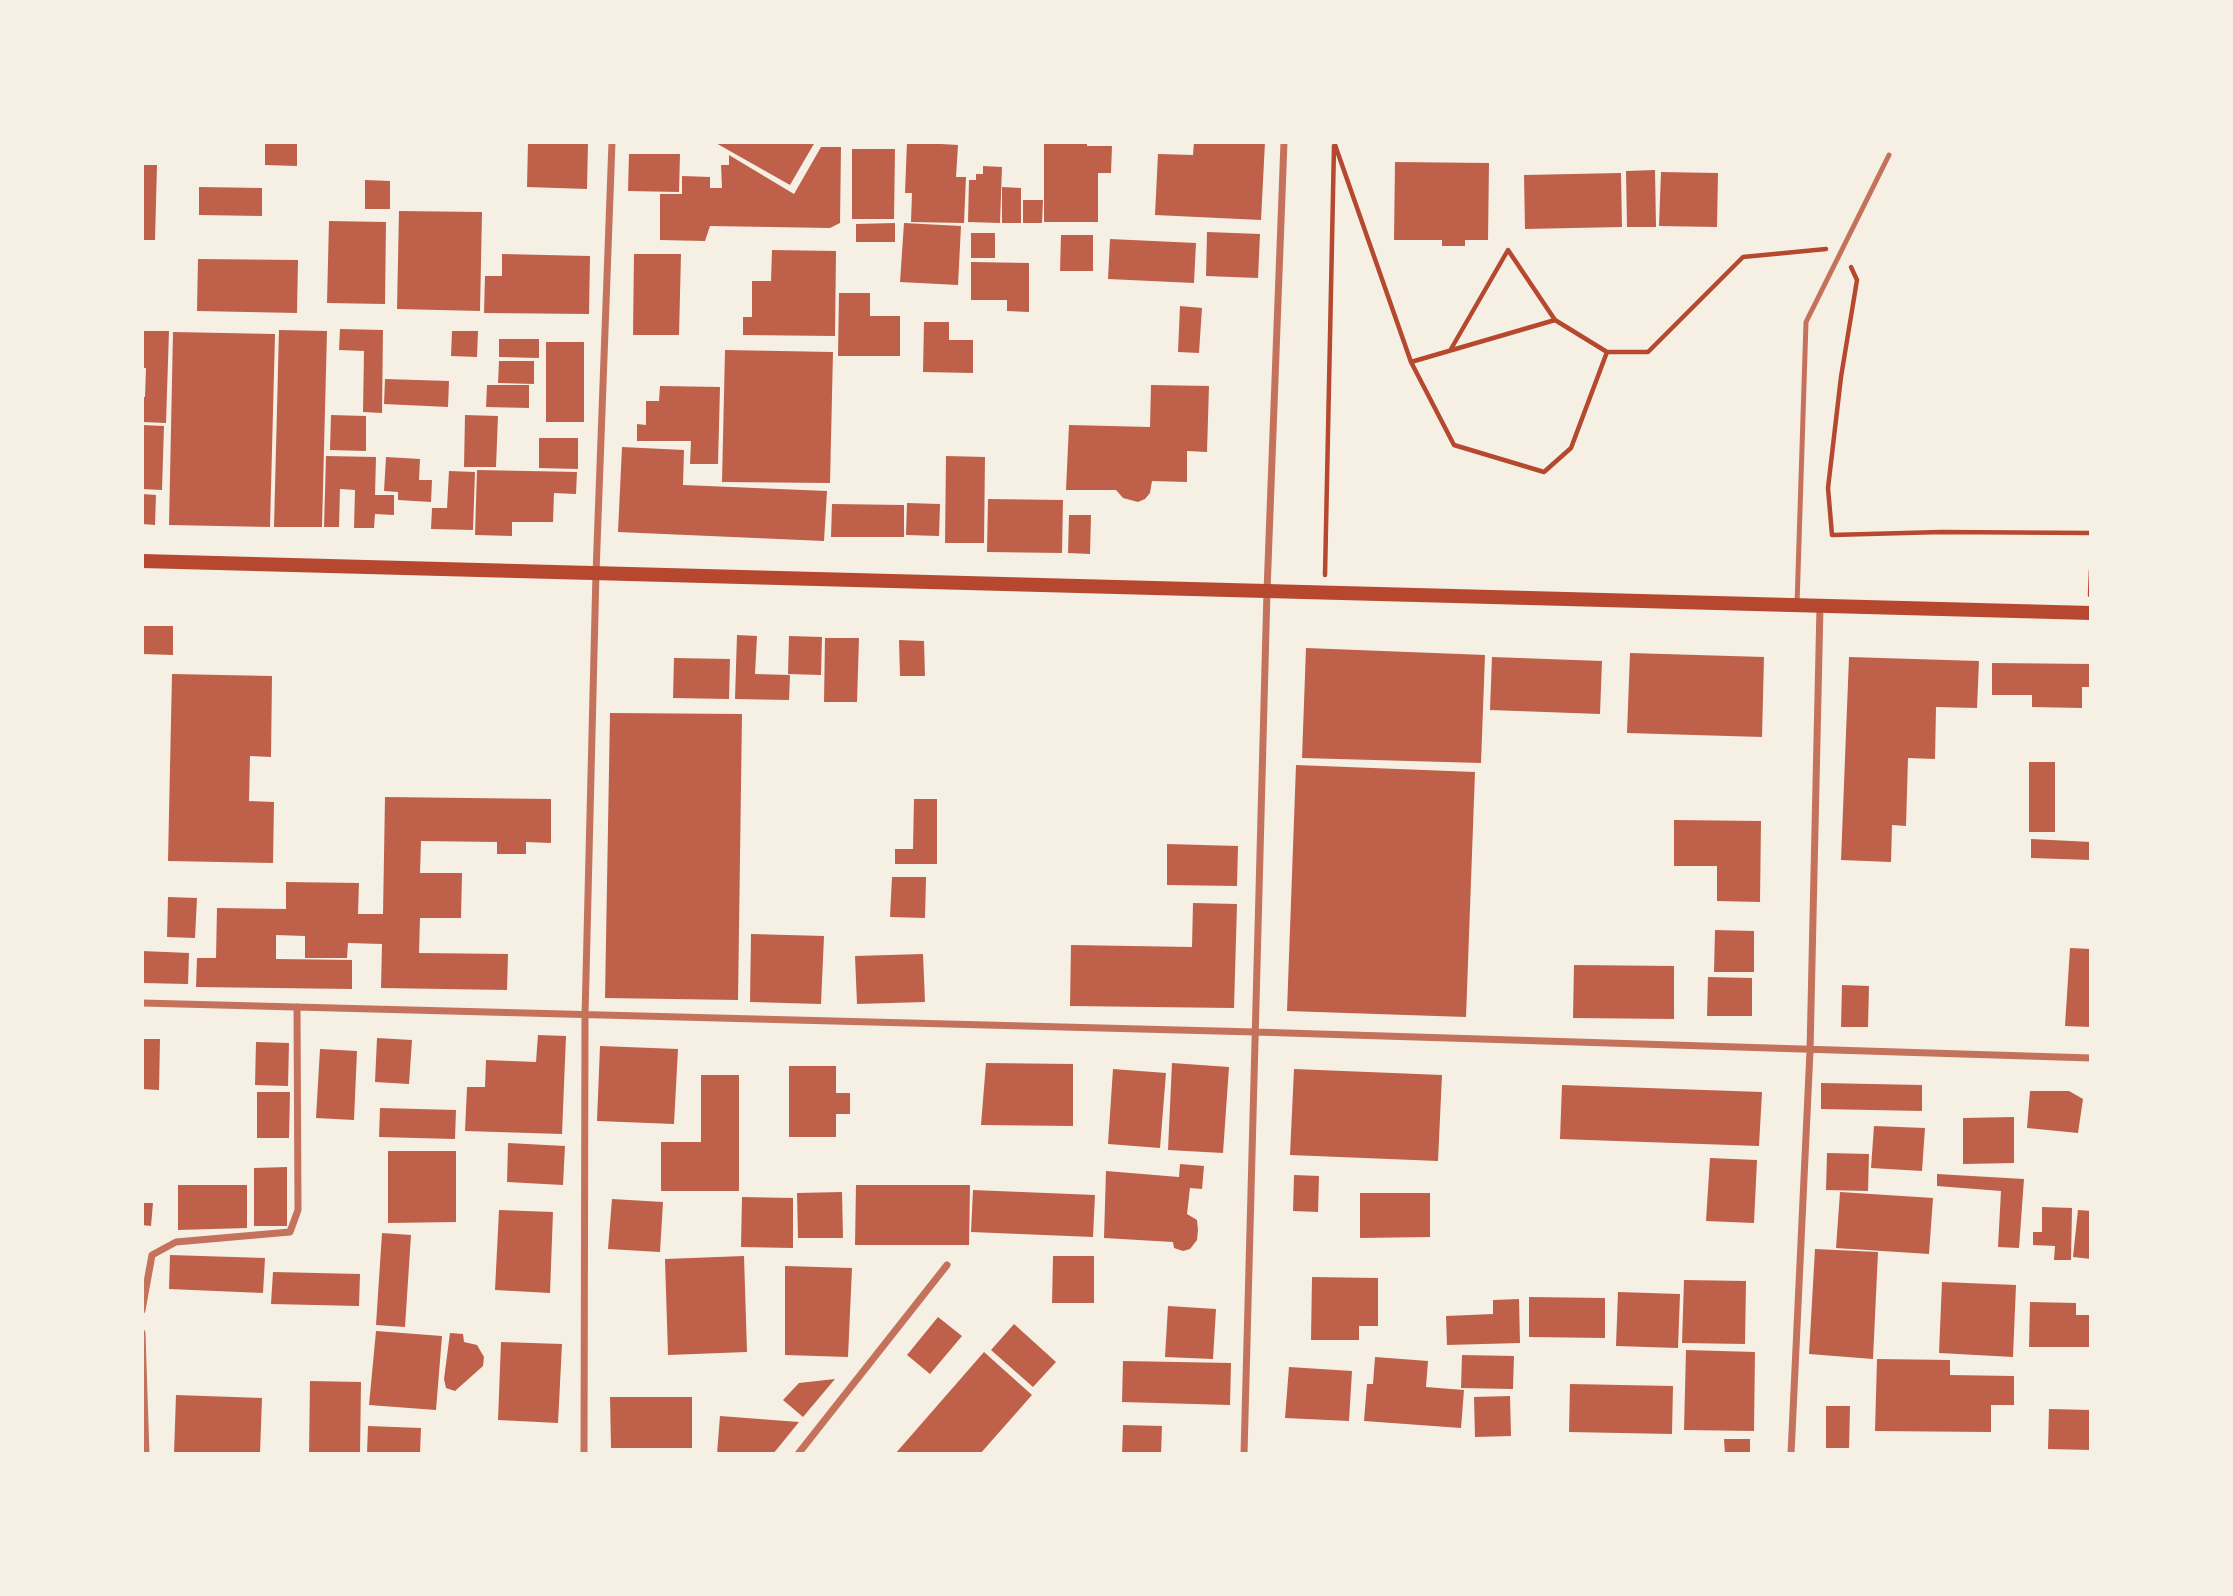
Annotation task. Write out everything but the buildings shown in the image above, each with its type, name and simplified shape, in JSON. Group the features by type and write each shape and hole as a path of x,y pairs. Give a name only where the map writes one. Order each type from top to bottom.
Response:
{"main road":[{"path":"142,561 2091,613"}],"street":[{"path":"584,1454 585,1016 596,573 612,142"},
{"path":"1244,1454 1267,591 1284,142"},
{"path":"1791,1454 1810,1051 1820,606"},
{"path":"142,1003 1255,1032 2091,1058"},
{"path":"142,1310 152,1255 176,1242 290,1232 298,1210 297,1007"},
{"path":"798,1454 947,1265"},
{"path":"142,1333 146,1454"}],"lane":[{"path":"1797,605 1806,322 1889,155"}],"path":[{"path":"1324,593 1334,142 1411,362 1454,446 1545,472 1571,447 1607,352"},
{"path":"1451,350 1508,250 1555,320 1607,352 1648,352 1743,257 1842,248 1857,280 1841,377 1828,488 1832,535 1954,531 2091,533"},
{"path":"1411,362 1555,320"}]}
